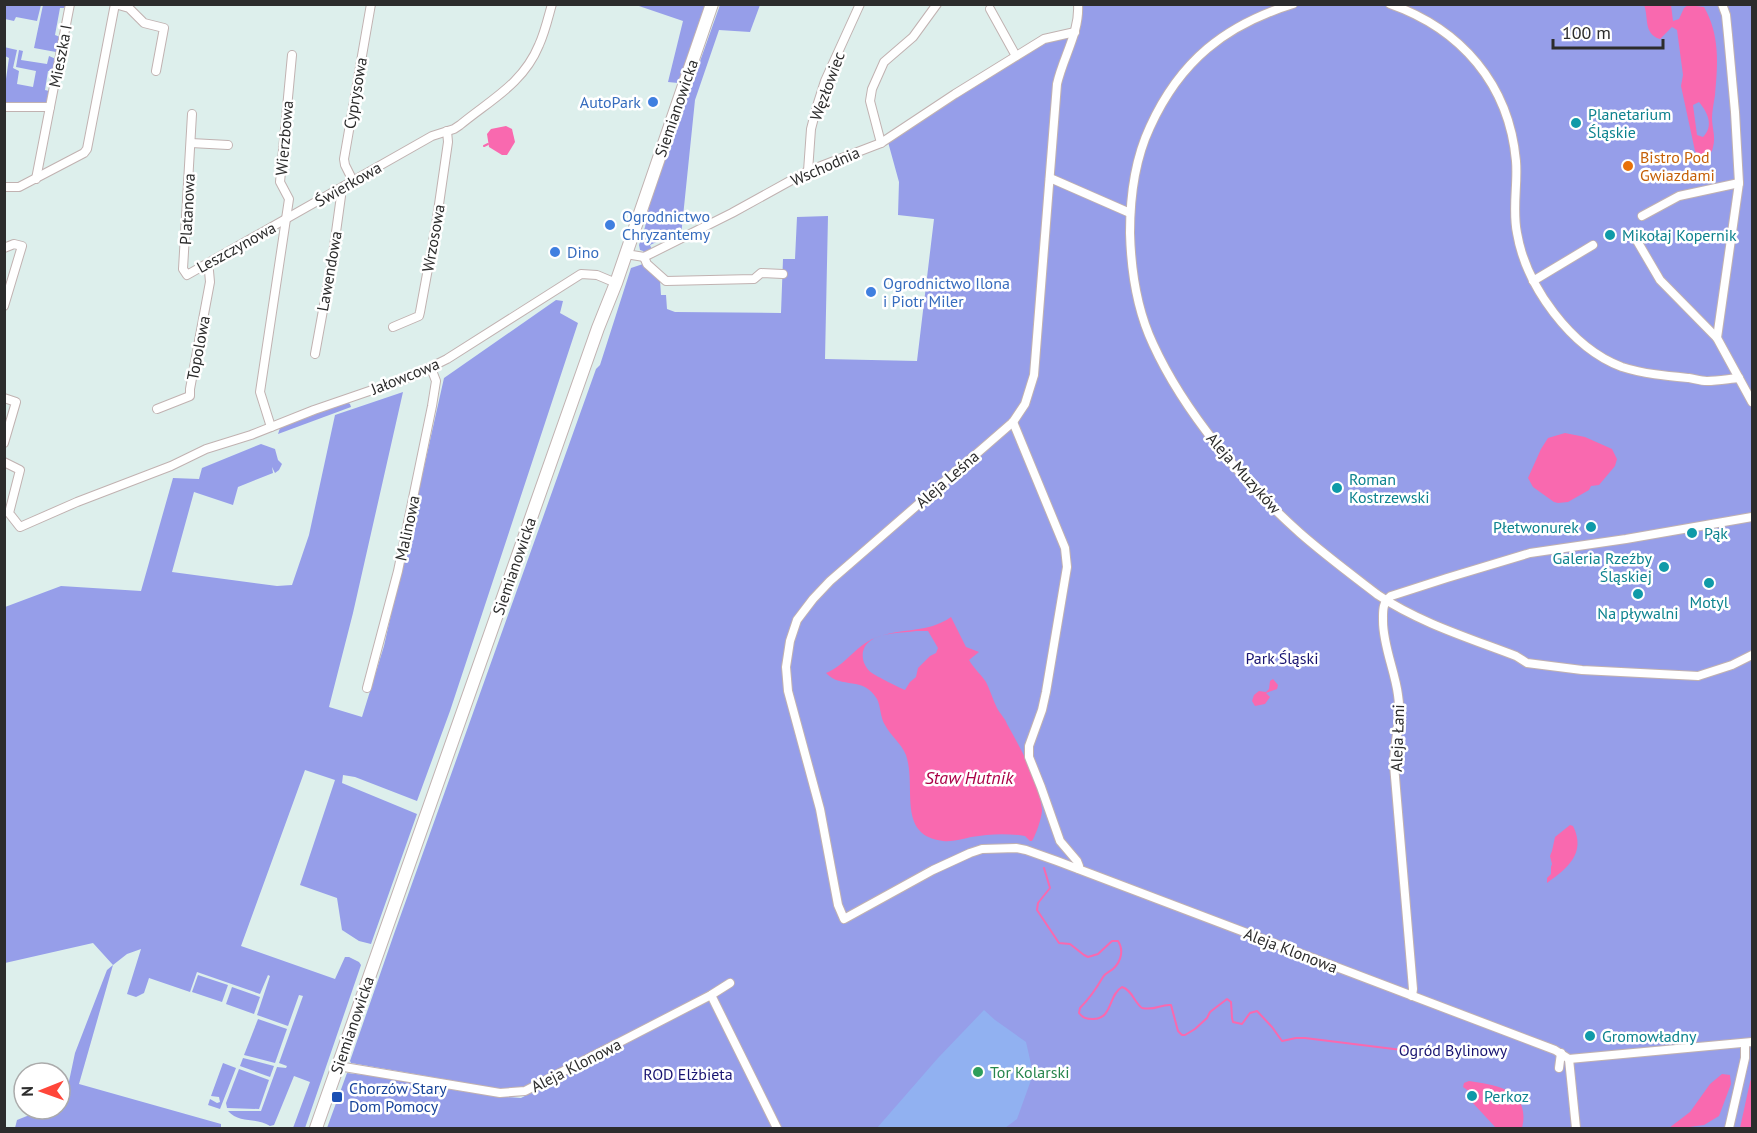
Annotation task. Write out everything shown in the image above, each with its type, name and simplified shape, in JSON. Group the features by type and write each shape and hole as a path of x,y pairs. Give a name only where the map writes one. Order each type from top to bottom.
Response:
{"street":[{"name":"Mieszka I","path":"36,180 70,4"},
{"path":"4,187 19,187 36,180 84,153 89,146 115,4 129,8 144,23 164,28 156,71"},
{"name":"Cyprysowa","path":"353,181 344,159 371,4"},
{"name":"Świerkowa","path":"285,220 432,136 460,125 514,84 539,46 552,4"},
{"name":"Siemianowicka","path":"316,1128 616,283 712,4"},
{"name":"Węzłowiec","path":"808,171 811,129 817,106 825,81 860,4"},
{"path":"880,143 870,101 872,89 884,62 913,37 937,4"},
{"name":"Aleja Leśna","path":"844,919 838,905 820,809 788,691 786,667 790,641 797,620 830,581 1013,422 1025,404 1034,375 1057,84 1060,68 1075,32 1079,15 1078,4"},
{"name":"Aleja Muzyków","path":"1293,4 1230,31 1200,54 1181,74 1163,99 1145,140 1135,179 1130,213 1131,258 1136,288 1152,342 1188,405 1222,450 1282,516 1317,548 1386,600 1440,627 1516,656 1527,663 1582,670 1698,676 1721,669 1752,655"},
{"path":"1390,4 1426,21 1459,42 1497,93 1507,117 1514,148 1516,232 1524,260 1533,281 1549,307 1568,329 1588,347 1614,364 1633,370 1708,381 1739,378"},
{"path":"1717,338 1739,183 1729,46 1726,15 1722,4"},
{"path":"990,9 1016,56"},
{"name":"Wschodnia","path":"644,257 732,213 808,171 880,143 1044,39 1075,32"},
{"name":"Wierzbowa","path":"285,220 288,199 280,182 291,55"},
{"name":"Mieszka I","path":"4,107 50,107"},
{"name":"Platanowa","path":"187,275 183,269 192,114"},
{"name":"Wrzosowa","path":"393,327 419,316 438,213 448,142 447,131"},
{"path":"191,143 228,145"},
{"path":"1050,178 1130,213"},
{"path":"1642,216 1678,196 1739,183"},
{"name":"Lawendowa","path":"315,354 332,261 341,196 339,189"},
{"path":"272,427 260,392 285,220"},
{"name":"Leszczynowa","path":"187,275 285,220"},
{"path":"1633,234 1660,280 1714,333 1752,402"},
{"path":"1533,281 1596,243"},
{"path":"4,248 14,244 21,246 4,306"},
{"path":"626,254 644,257 647,264 666,280 754,279 761,273 783,274"},
{"name":"Topolowa","path":"157,409 190,396 210,282 206,265"},
{"name":"Jałowcowa","path":"4,462 20,470 9,513 20,527 76,502 180,462 206,449 408,378 465,348 577,276 590,273 616,283"},
{"name":"Malinowa","path":"367,688 398,571 432,406 436,381 430,368"},
{"path":"4,398 16,402 4,443"},
{"path":"1013,422 1065,548 1067,567 1046,692 1031,742 1029,757 1060,841 1077,861 1079,869"},
{"path":"1386,600 1391,596 1521,556 1752,517"},
{"name":"Aleja Łani","path":"1386,600 1383,606 1383,626 1399,703 1394,765 1412,996"},
{"name":"Aleja Klonowa","path":"844,919 957,858 982,849 1026,850 1561,1053 1569,1059"},
{"name":"Aleja Klonowa","path":"338,1066 500,1093 525,1091 730,983"},
{"path":"711,995 777,1128"},
{"path":"1576,1128 1569,1059 1749,1042 1729,1128"},
{"path":"1559,1068 1561,1053"}],"green space":[{"path":"4,5 41,5 37,21 16,17 14,21 5,19"},
{"path":"43,5 66,5 60,8 55,35 60,37 56,52 34,48"},
{"path":"636,5 706,5 678,83 668,82 683,21"},
{"path":"720,5 760,5 750,32 719,30 695,100 681,236 666,244 663,239 650,245 652,250 645,254 640,250 639,245 650,202"},
{"name":"Park Śląski","path":"1078,5 1752,5 1752,1128 779,1128 715,997 524,1088 507,1090 351,1063 394,934 596,369 600,365 631,268 643,264 660,280 661,295 666,295 667,309 675,312 781,313 783,259 795,259 797,217 828,216 825,359 917,361 934,219 898,215 899,182 888,142 1044,42 1069,36"},
{"path":"4,47 17,50 13,68 19,71 17,84 33,87 36,71 16,67 19,50 23,51 21,60 47,64 49,56 56,59 53,71 48,71 45,90 49,91 47,103 5,103 9,58 5,56"},
{"path":"556,300 563,301 560,313 578,323 450,711 417,801 355,777 343,775 342,783 417,814 371,944 359,941 342,930 337,898 300,885 335,780 305,770 241,946 335,979 345,957 361,965 305,1128 293,1128 310,1082 294,1076 274,1125 237,1118 228,1111 261,1111 277,1067 286,1068 287,1066 279,1063 303,996 299,995 288,1026 257,1015 270,976 268,975 260,994 197,972 190,992 149,978 144,993 136,997 127,994 141,949 127,954 113,965 93,943 5,963 5,607 61,586 141,591 173,478 199,479 202,468 261,444 275,449 278,460 282,464 279,470 275,473 272,467 273,473 238,487 233,505 194,492 172,572 277,586 292,585 309,535 335,415 403,392 353,613 329,707 362,717 384,646 444,378"},
{"path":"347,402 351,407 278,434 280,428"},
{"path":"113,965 79,1084 221,1124 221,1128 15,1128 17,1121 72,1121 72,1067 75,1053 107,970"},
{"path":"198,975 228,985 222,1002 192,992"},
{"path":"232,987 260,997 254,1014 226,1004"},
{"name":"ROD Elżbieta","path":"712,999 775,1128 327,1128 347,1073 477,1094 521,1098"},
{"path":"258,1019 287,1029 275,1063 244,1055"},
{"path":"243,1058 274,1066 270,1077 240,1066"},
{"path":"223,1063 236,1068 220,1109 208,1105 210,1099 217,1103 220,1102 219,1097 211,1096"},
{"path":"239,1069 269,1080 259,1109 227,1108 226,1103"}],"shaded area":[{"name":"Tor Kolarski","path":"984,1010 1026,1042 1031,1064 1031,1080 1017,1119 1005,1128 877,1128 938,1058"}],"water":[{"path":"1644,5 1671,5 1673,21 1679,19 1688,5 1704,7 1713,28 1717,50 1712,115 1714,143 1712,151 1700,158 1695,151 1681,86 1683,75 1677,30 1672,27 1660,39 1655,37 1649,29","holes":["1699,102 1709,124 1703,137 1697,135 1693,105"]},
{"path":"506,126 512,129 515,142 507,155 502,155 489,147 487,134 491,129"},
{"path":"1565,433 1585,437 1612,449 1617,459 1615,466 1599,485 1591,486 1589,490 1568,502 1558,503 1533,487 1528,478 1548,438"},
{"name":"Staw Hutnik","path":"951,617 966,647 979,652 969,660 986,682 997,708 1029,766 1037,788 1042,810 1032,841 1025,836 1004,834 943,841 928,837 919,830 911,808 906,755 883,722 877,699 865,687 839,681 826,673 875,638 864,648 863,657 868,670 905,690 916,677 918,668 936,653 938,648 928,631 889,634 894,632 923,628"},
{"path":"1273,679 1278,685 1277,689 1266,693 1270,697 1265,704 1255,706 1252,701 1254,695 1259,691 1266,692"},
{"path":"1570,825 1573,826 1577,836 1576,853 1567,866 1547,883 1547,878 1551,874 1550,856 1555,837"},
{"path":"1722,1074 1730,1075 1731,1084 1719,1116 1704,1125 1669,1128 1690,1112 1710,1084"},
{"path":"1752,1076 1752,1128 1740,1128 1750,1082"},
{"name":"Perkoz","path":"1469,1081 1500,1088 1517,1097 1523,1115 1522,1128 1496,1128 1472,1102 1473,1094 1463,1087 1464,1083"}],"waterway":[{"path":"484,146 488,144"},
{"path":"1044,868 1050,888 1038,903 1037,910 1059,943 1070,944 1088,957 1098,954 1112,941 1118,941 1121,948 1120,959 1116,965 1104,975 1080,1008 1079,1013 1085,1018 1093,1019 1104,1015 1114,995 1122,987 1142,1008 1151,1009 1171,1005 1178,1031 1182,1035 1195,1029 1210,1012 1227,999 1231,1002 1233,1022 1242,1024 1250,1013 1257,1011 1282,1041 1305,1038 1410,1051"}],"place":[{"name":"AutoPark","path":"653,102"},
{"name":"Planetarium Śląskie","path":"1576,123"},
{"name":"Bistro Pod Gwiazdami","path":"1628,166"},
{"name":"Ogrodnictwo Chryzantemy","path":"610,225"},
{"name":"Mikołaj Kopernik","path":"1610,235"},
{"name":"Dino","path":"555,252"},
{"name":"Ogrodnictwo Ilona i Piotr Miler","path":"871,292"},
{"name":"Roman Kostrzewski","path":"1337,488"},
{"name":"Płetwonurek","path":"1591,527"},
{"name":"Pąk","path":"1692,533"},
{"name":"Galeria Rzeźby Śląskiej","path":"1664,567"},
{"name":"Motyl","path":"1709,583"},
{"name":"Na pływalni","path":"1638,594"},
{"name":"Gromowładny","path":"1590,1036"},
{"name":"Tor Kolarski","path":"978,1072"},
{"name":"Perkoz","path":"1472,1096"},
{"name":"Chorzów Stary Dom Pomocy","path":"337,1097"}],"park label":[{"name":"Ogród Bylinowy","path":"1453,1050"}]}
